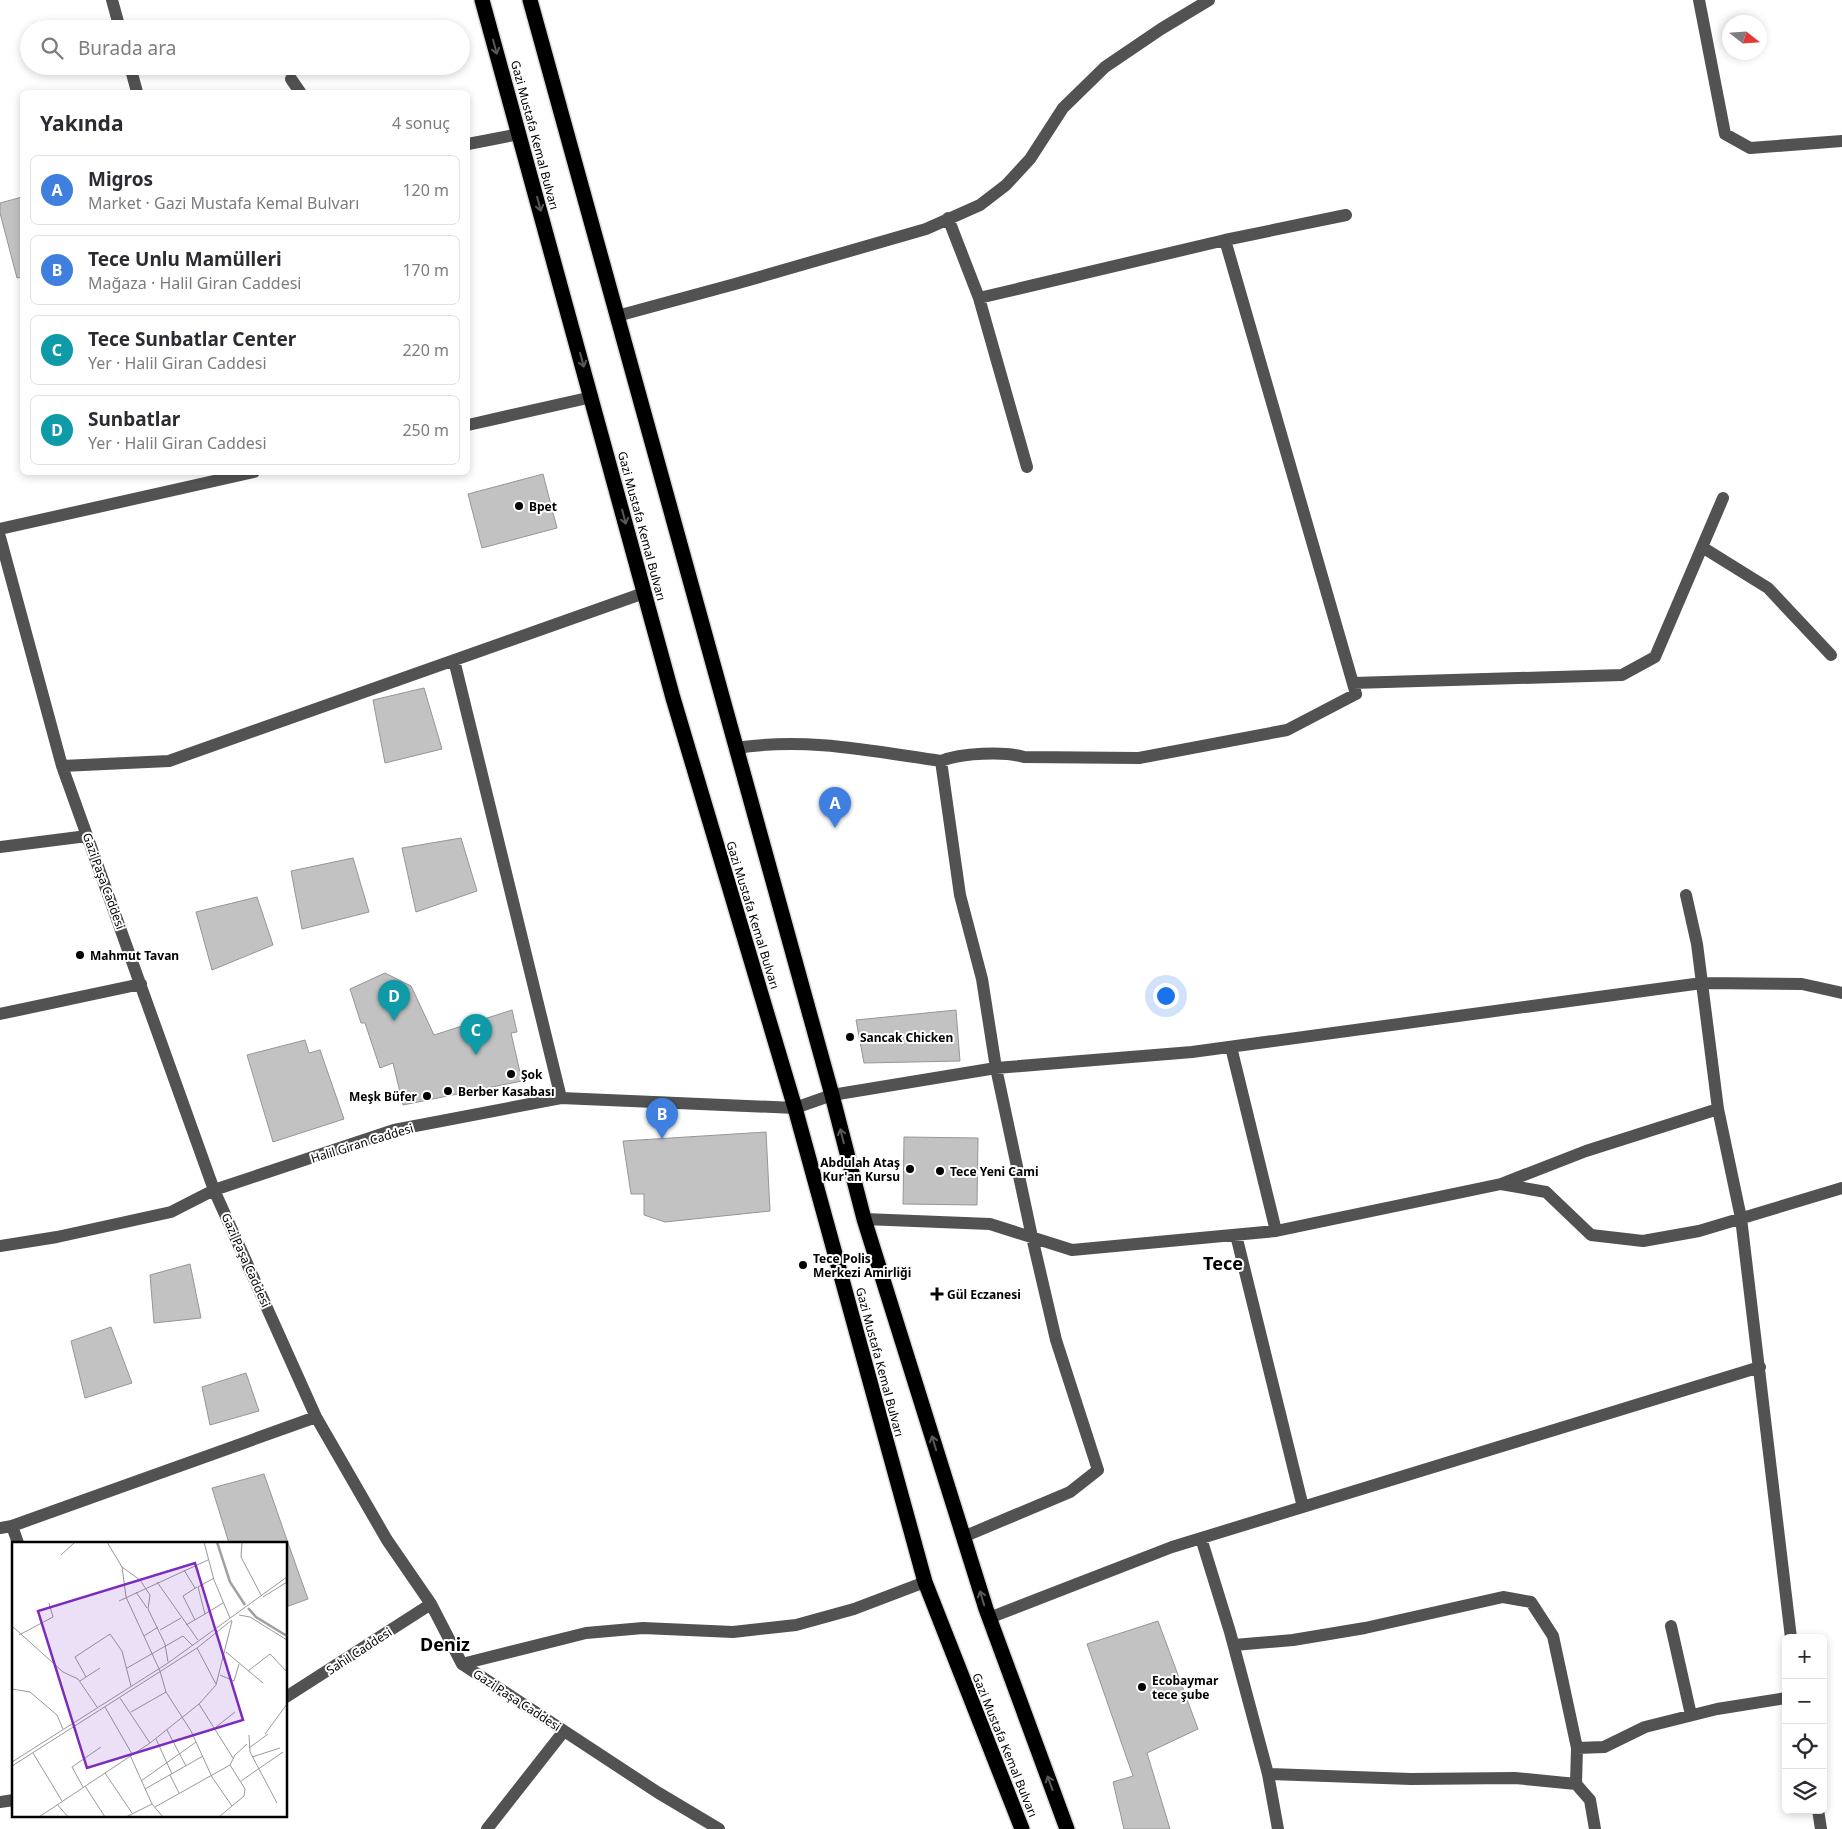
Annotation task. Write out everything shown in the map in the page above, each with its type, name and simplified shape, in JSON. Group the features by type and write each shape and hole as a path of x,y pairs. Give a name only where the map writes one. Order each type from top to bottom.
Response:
{"highway":[{"name":"Gazi Mustafa Kemal Bulvarı","path":"482,0 592,398 672,698 794,1108 925,1582 1022,1829"},
{"name":"Gazi Mustafa Kemal Bulvarı","path":"530,0 832,1095 864,1219 989,1618 1068,1829"}],"street":[{"path":"112,0 118,20"},
{"path":"617,316 926,228 980,205 1006,185 1030,158 1063,108 1104,67 1161,29 1210,0"},
{"path":"1699,0 1725,134 1750,148 1842,141"},
{"path":"132,75 136,90"},
{"path":"291,79 299,90"},
{"path":"470,144 519,134"},
{"path":"979,298 1225,240 1346,215"},
{"path":"948,218 979,298 1027,466"},
{"path":"736,748 770,743 824,744 941,761 952,757 1013,754 1024,757 1139,758 1287,730 1356,694 1225,240"},
{"path":"470,425 592,398"},
{"path":"0,529 241,475"},
{"path":"1353,683 1622,675 1655,657 1723,498"},
{"name":"Gazi Paşa Caddesi","path":"0,537 62,766 214,1190 316,1417 387,1540 431,1604 462,1664 657,1792 719,1829"},
{"path":"1702,547 1768,588 1831,654"},
{"path":"62,766 169,761 644,593"},
{"path":"454,660 561,1098"},
{"path":"941,761 960,895 982,979 996,1068 1032,1238 1056,1340 1098,1470 1070,1492 963,1537"},
{"path":"0,847 87,836"},
{"path":"1686,895 1697,944 1718,1110 1741,1218 1790,1634"},
{"path":"794,1108 832,1095 996,1068 1192,1052 1702,983 1802,984 1842,993"},
{"path":"0,1014 141,984"},
{"path":"1231,1047 1276,1231"},
{"name":"Halil Giran Caddesi","path":"0,1246 57,1237 171,1212 214,1190 394,1130 561,1098 794,1108"},
{"path":"864,1219 990,1224 1072,1250 1276,1231 1501,1184 1586,1151 1718,1110"},
{"path":"1501,1184 1546,1192 1591,1235 1643,1241 1699,1231 1842,1188"},
{"path":"1236,1235 1303,1507"},
{"path":"989,1618 1172,1547 1760,1367"},
{"path":"17,1542 6,1527 316,1417"},
{"path":"1201,1538 1234,1645 1268,1774 1278,1829"},
{"path":"462,1664 586,1633 643,1628 733,1632 796,1626 854,1609 925,1582"},
{"path":"1234,1645 1293,1640 1365,1628 1503,1597 1531,1602 1553,1636 1577,1748 1576,1784 1590,1800 1595,1829"},
{"name":"Sahil Caddesi","path":"288,1696 431,1604"},
{"path":"1671,1626 1691,1716"},
{"path":"1577,1748 1604,1747 1645,1727 1782,1699"},
{"path":"487,1829 564,1731"},
{"path":"1268,1774 1412,1780 1515,1778 1576,1784"},
{"path":"1819,1814 1821,1829"}],"building":[{"path":"20,198 20,277 17,278 0,213 0,203"},
{"path":"543,474 557,528 482,548 468,494"},
{"path":"424,688 442,749 385,763 373,700"},
{"path":"461,838 477,891 416,912 402,848"},
{"path":"353,858 369,912 302,929 291,871"},
{"path":"257,897 273,945 212,970 196,912"},
{"path":"385,973 411,986 434,1035 512,1010 517,1032 511,1033 522,1081 403,1105 393,1063 380,1068 365,1023 361,1023 350,989"},
{"path":"956,1010 960,1061 864,1063 856,1020"},
{"path":"305,1040 309,1053 320,1050 344,1119 273,1142 247,1055"},
{"path":"766,1132 770,1211 665,1222 644,1215 644,1194 631,1194 623,1141"},
{"name":"Tece Yeni Cami","path":"904,1137 978,1138 977,1205 903,1204"},
{"path":"190,1264 201,1318 154,1323 150,1275"},
{"path":"111,1327 132,1383 85,1398 71,1341"},
{"path":"246,1373 259,1411 210,1425 202,1387"},
{"path":"264,1474 288,1542 229,1542 212,1488"},
{"path":"288,1543 308,1599 288,1606"},
{"name":"Ecobaymar tece şube","path":"1158,1621 1198,1729 1147,1753 1170,1829 1124,1829 1113,1782 1133,1776 1087,1644"}],"place":[{"name":"Bpet","path":"519,506"},
{"name":"Migros","path":"835,828"},
{"name":"Mahmut Tavan","path":"80,955"},
{"name":"Sunbatlar","path":"394,1021"},
{"name":"Sancak Chicken","path":"850,1037"},
{"name":"Tece Sunbatlar Center","path":"476,1055"},
{"name":"Şok","path":"511,1074"},
{"name":"Berber Kasabası","path":"448,1091"},
{"name":"Meşk Büfer","path":"427,1096"},
{"name":"Tece Unlu Mamülleri","path":"662,1139"},
{"name":"Abdulah Ataş Kur'an Kursu","path":"910,1169"},
{"name":"Tece Yeni Cami","path":"940,1171"},
{"name":"Tece Polis Merkezi Amirliği","path":"803,1265"},
{"name":"Gül Eczanesi","path":"937,1294"},
{"name":"Ecobaymar tece şube","path":"1142,1687"}],"district":[{"name":"Tece","path":"1223,1263"},
{"name":"Deniz","path":"445,1644"}]}
